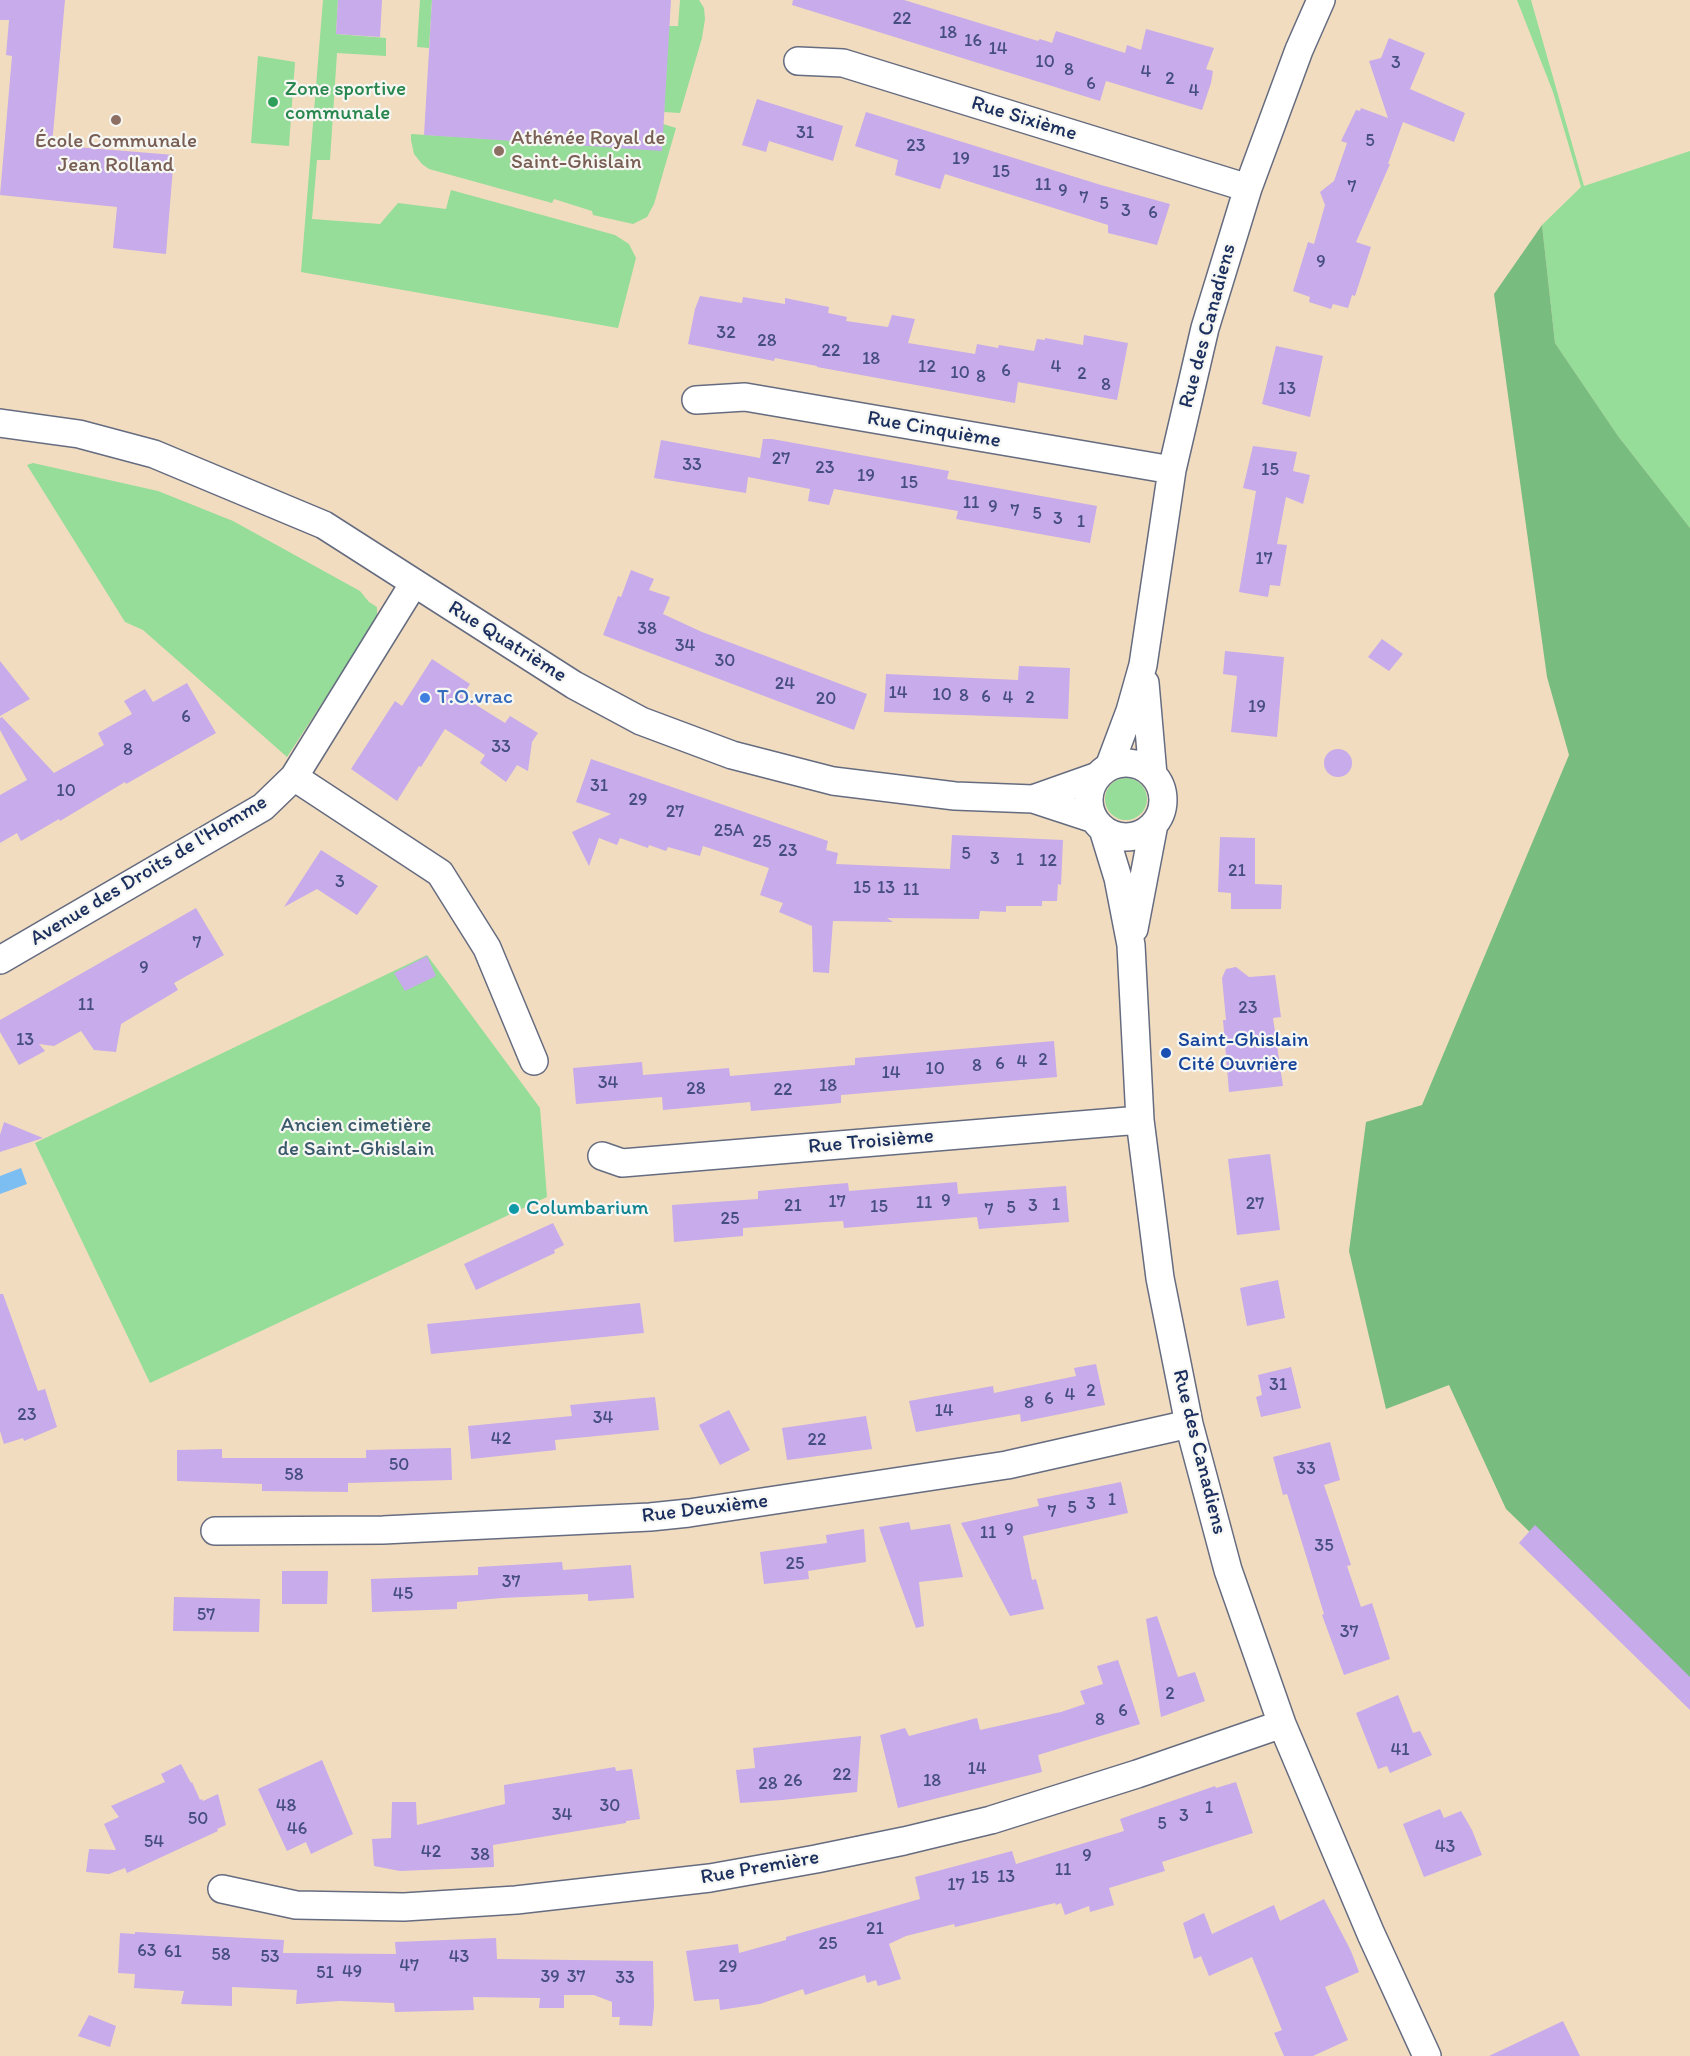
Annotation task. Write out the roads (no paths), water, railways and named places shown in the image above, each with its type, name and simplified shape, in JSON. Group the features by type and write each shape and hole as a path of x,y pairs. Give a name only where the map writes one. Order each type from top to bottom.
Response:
{"street":[{"name":"Rue des Canadiens","path":"1321,0 1299,50 1248,188 1205,328 1172,471 1143,665 1130,711 1104,772 1093,784 1089,797 1091,810 1099,824 1118,878 1131,945 1140,1120 1160,1278 1189,1424 1228,1570 1282,1724 1371,1934 1427,2056"},
{"name":"Rue Sixième","path":"798,61 843,63 1248,188"},
{"name":"Rue Cinquième","path":"696,400 745,398 1172,471"},
{"name":"Rue Quatrième","path":"0,423 79,434 154,454 324,525 574,685 641,720 732,755 833,781 955,796 1033,799 1099,824"},
{"name":"Avenue des Droits de l'Homme","path":"0,960 263,807 294,777 414,583"},
{"name":"Rue des Canadiens","path":"1131,945 1154,824 1161,812 1163,798 1161,787 1153,775 1143,665"},
{"path":"1104,772 1120,764 1132,763 1144,767 1153,775"},
{"name":"Rue Quatrième","path":"1033,799 1104,772"},
{"path":"294,777 440,873 487,948 534,1061"},
{"path":"1099,824 1113,834 1128,837 1146,832 1154,824"},
{"name":"Rue Troisième","path":"602,1156 622,1163 1140,1120"},
{"name":"Rue Deuxième","path":"215,1532 383,1530 650,1517 689,1513 1007,1465 1189,1424"},
{"name":"Rue Première","path":"222,1889 296,1905 404,1907 516,1900 710,1878 816,1860 991,1820 1137,1774 1282,1724"}],"water":[{"path":"21,1168 27,1184 0,1194 0,1176"}],"place":[{"name":"Zone sportive communale","path":"273,102"},
{"name":"École Communale Jean Rolland","path":"116,120"},
{"name":"Athénée Royal de Saint-Ghislain","path":"499,151"},
{"name":"T.O.vrac","path":"425,698"},
{"name":"Saint-Ghislain Cité Ouvrière","path":"1166,1053"},
{"name":"Columbarium","path":"514,1209"}],"park label":[{"name":"Ancien cimetière de Saint-Ghislain","path":"356,1138"}]}
